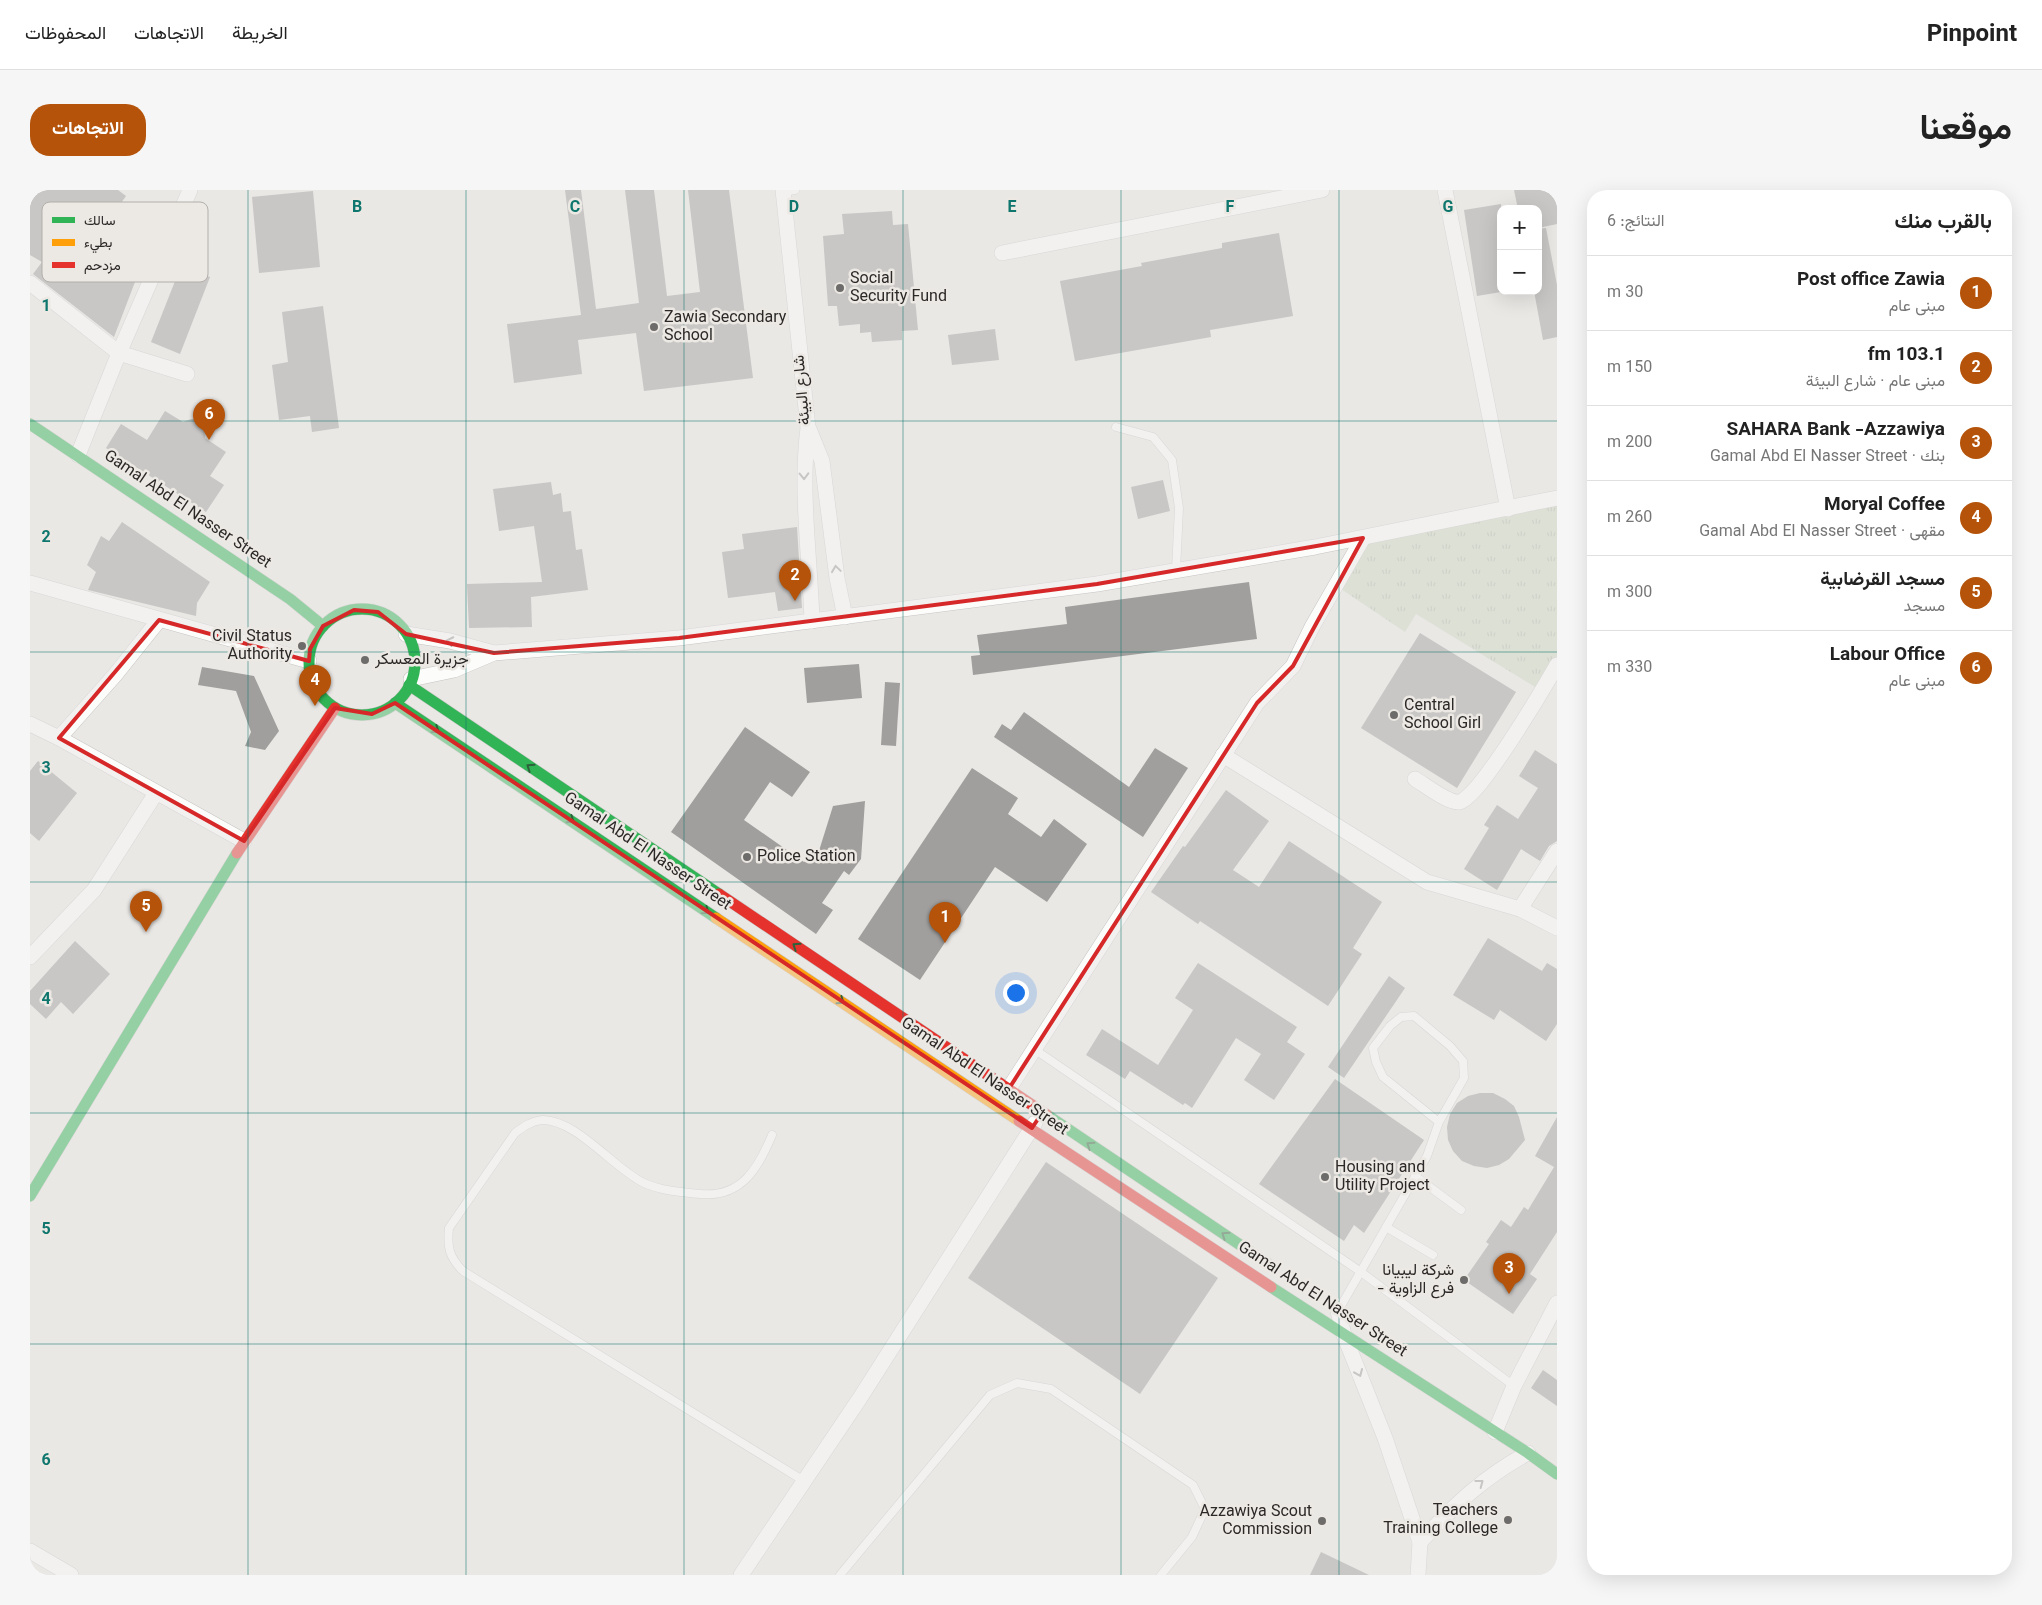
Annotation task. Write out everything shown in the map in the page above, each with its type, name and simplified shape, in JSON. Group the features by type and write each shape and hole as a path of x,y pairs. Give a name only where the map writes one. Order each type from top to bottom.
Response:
{"main road":[{"name":"Gamal Abd El Nasser Street","path":"30,424 283,594 323,626"},
{"path":"366,609 389,617 406,634 414,656 414,668 410,682 395,703 384,710 372,714 359,715 347,713 335,708 324,699 316,688 310,675 310,649 323,626 342,613 366,609"},
{"name":"Gamal Abd El Nasser Street","path":"410,682 1008,1090 1280,1272"},
{"name":"Gamal Abd El Nasser Street","path":"395,703 1344,1335 1499,1422 1528,1453 1557,1474"},
{"path":"30,1196 244,840 335,708"},
{"name":"Gamal Abd El Nasser Street","path":"1334,1308 1354,1322"}],"street":[{"path":"185,202 190,190"},
{"path":"1002,253 1322,190"},
{"path":"1445,190 1508,509"},
{"name":"شارع البيئة","path":"787,191 808,428 804,459 812,621"},
{"path":"78,455 150,282"},
{"path":"30,284 119,353 187,374"},
{"path":"808,428 822,461 836,568 845,617"},
{"path":"410,682 454,670 494,653 678,638 1097,584 1363,538 1557,498"},
{"path":"1008,1090 1257,703 1293,666 1312,627 1363,538"},
{"path":"30,584 309,661"},
{"path":"59,738 116,675 158,620"},
{"path":"406,634 450,641 494,653"},
{"path":"1415,779 1452,801 1460,802 1468,798 1501,754 1542,692 1557,665"},
{"path":"30,724 59,738 244,840"},
{"path":"1223,755 1427,882 1520,909 1557,928"},
{"path":"30,956 94,890 156,793"},
{"path":"1520,909 1557,851"},
{"path":"740,1575 860,1398 1042,1113"},
{"path":"1499,1422 1514,1386 1557,1303"},
{"path":"1334,1308 1382,1430 1420,1542 1418,1575"},
{"path":"1420,1542 1482,1481 1528,1453"},
{"path":"30,1551 62,1573"}],"lane":[{"path":"1116,427 1153,437 1172,460 1179,508 1176,570"},
{"path":"1334,1308 1361,1272 1416,1176 1427,1156 1439,1122 1464,1078 1463,1061 1450,1046 1414,1016 1401,1016 1390,1026 1373,1048 1376,1062 1383,1077 1439,1122"},
{"path":"1034,1048 1361,1272 1514,1386"},
{"path":"772,1135 761,1162 741,1185 712,1195 668,1191 643,1182 566,1126 542,1120 527,1124 515,1133 449,1228 449,1253 463,1271 804,1481"},
{"path":"1416,1176 1461,1210"},
{"path":"1386,1227 1433,1255"},
{"path":"840,1575 990,1395 1017,1383 1051,1390 1193,1485 1205,1509 1192,1537 1161,1575"}],"highlighted area":[{"path":"1363,538 1293,666 1257,703 1008,1090 1042,1113 1032,1128 395,703 372,714 335,708 244,841 59,738 159,620 309,661 310,649 323,626 354,610 378,612 406,634 494,653 679,638 1097,584"}],"green space":[{"path":"1557,498 1557,661 1540,690 1416,614 1405,632 1338,587 1364,539"}],"building":[{"path":"30,190 118,190 126,196 122,202 42,202 42,262 30,255"},
{"path":"565,190 581,190 596,309 639,303 625,190 654,190 667,296 700,292 688,190 729,190 753,378 644,391 636,333 578,340 582,374 514,383 507,324 581,315"},
{"path":"1514,190 1557,190 1557,224 1542,227 1542,205 1517,205"},
{"path":"313,191 320,267 259,273 252,197"},
{"path":"1501,204 1497,205 1497,293 1477,296 1464,210"},
{"path":"892,211 893,225 908,224 918,330 902,331 902,340 872,342 871,332 860,333 860,324 839,326 837,306 828,306 823,236 844,234 842,214"},
{"path":"1542,228 1546,228 1557,285 1557,337 1543,340 1535,295 1542,295"},
{"path":"1279,233 1293,316 1210,330 1211,337 1075,361 1060,281 1142,266 1141,263 1222,248 1222,243"},
{"path":"42,262 42,281 33,274"},
{"path":"208,276 210,277 180,354 151,342 175,282 208,282"},
{"path":"43,282 135,282 114,337"},
{"path":"323,306 339,428 312,432 310,416 279,420 272,365 288,362 282,312"},
{"path":"995,329 999,360 952,365 948,335"},
{"path":"165,411 183,422 198,419 204,425 205,438 226,452 210,476 224,485 206,512 106,448 121,424 147,440"},
{"path":"1163,480 1170,511 1138,519 1131,487"},
{"path":"551,482 553,495 561,493 563,512 571,511 576,550 582,549 588,590 531,597 532,627 469,628 467,584 542,582 534,526 499,531 493,489"},
{"path":"122,522 210,582 197,603 196,616 88,590 96,572 87,565 101,536 109,541"},
{"path":"797,527 802,608 778,611 775,592 728,598 722,552 744,549 742,534"},
{"path":"1249,582 1257,639 973,675 971,656 980,655 977,635 1067,624 1065,607"},
{"path":"1420,633 1516,692 1457,788 1361,728"},
{"path":"859,664 862,698 807,703 804,668"},
{"path":"202,667 254,676 279,731 265,750 245,746 251,732 236,691 198,685"},
{"path":"885,682 900,683 896,746 881,745"},
{"path":"1024,712 1129,787 1155,748 1188,768 1143,837 994,737 1002,724 1011,730"},
{"path":"745,727 810,772 792,797 770,782 744,820 804,862 818,854 833,806 865,801 861,859 849,875 844,871 822,903 833,910 816,934 671,832"},
{"path":"1535,750 1557,764 1557,841 1549,846 1540,861 1521,849 1497,890 1464,869 1489,828 1484,825 1497,805 1518,819 1538,788 1519,776"},
{"path":"38,761 77,793 39,841 30,833 30,771"},
{"path":"972,768 1018,798 1008,814 1041,837 1054,819 1087,844 1047,902 995,867 920,980 858,939"},
{"path":"1226,790 1269,821 1233,870 1259,887 1289,841 1382,902 1353,948 1362,954 1328,1006 1200,921 1198,924 1151,892"},
{"path":"1488,938 1542,971 1547,963 1557,969 1557,1024 1546,1041 1500,1010 1494,1020 1453,995"},
{"path":"75,941 110,974 73,1014 61,1002 46,1019 30,1004 30,991"},
{"path":"1198,963 1297,1027 1287,1042 1305,1054 1274,1100 1244,1080 1261,1054 1236,1038 1192,1108 1185,1103 1183,1105 1130,1071 1125,1079 1086,1055 1102,1029 1158,1065 1193,1010 1175,998"},
{"path":"1389,976 1405,988 1344,1078 1328,1067"},
{"path":"1335,1079 1424,1140 1364,1233 1354,1225 1344,1241 1259,1184"},
{"path":"1480,1093 1493,1093 1514,1106 1525,1140 1509,1159 1499,1165 1487,1168 1474,1166 1462,1161 1453,1151 1448,1140 1447,1127 1450,1114 1457,1103 1468,1096"},
{"path":"1557,1117 1557,1232 1530,1274 1537,1279 1513,1314 1464,1280 1489,1244 1486,1242 1501,1220 1511,1227 1524,1207 1528,1210 1554,1167 1535,1156"},
{"path":"1046,1162 1218,1278 1140,1394 968,1278"},
{"path":"1543,1370 1557,1380 1557,1406 1531,1388"},
{"path":"1321,1552 1369,1575 1310,1575"}],"traffic: fast":[{"path":"30,424 290,599 323,626"},
{"path":"362,609 382,613 399,625 411,642 415,662 411,682 399,699 382,711 362,715 342,711 325,699 313,682 309,662 313,642 325,625 342,613 362,609"},
{"path":"409,685 719,894"},
{"path":"395,703 716,918"},
{"path":"30,1196 237,853"},
{"path":"1047,1115 1267,1263"},
{"path":"1271,1287 1528,1453 1557,1474"}],"traffic: slow":[{"path":"716,918 1019,1121"}],"traffic: jam":[{"path":"237,853 335,708"},
{"path":"719,894 1047,1115"},
{"path":"1019,1121 1271,1287"}],"place":[{"name":"Social Security Fund","path":"840,288"},
{"name":"Zawia Secondary School","path":"654,327"},
{"name":"Labour Office","path":"209,440"},
{"name":"103.1 fm","path":"795,601"},
{"name":"Civil Status Authority","path":"302,646"},
{"name":"جزيرة المعسكر","path":"365,660"},
{"name":"Moryal Coffee","path":"315,706"},
{"name":"Central School Girl","path":"1394,715"},
{"name":"Police Station","path":"747,857"},
{"name":"مسجد القرضابية","path":"146,932"},
{"name":"Post office Zawia","path":"945,943"},
{"name":"Housing and Utility Project","path":"1325,1177"},
{"name":"شركة ليبيانا - فرع الزاوية","path":"1464,1280"},
{"name":"SAHARA Bank -Azzawiya","path":"1509,1294"},
{"name":"Teachers Training College","path":"1508,1520"},
{"name":"Azzawiya Scout Commission","path":"1322,1521"}]}
